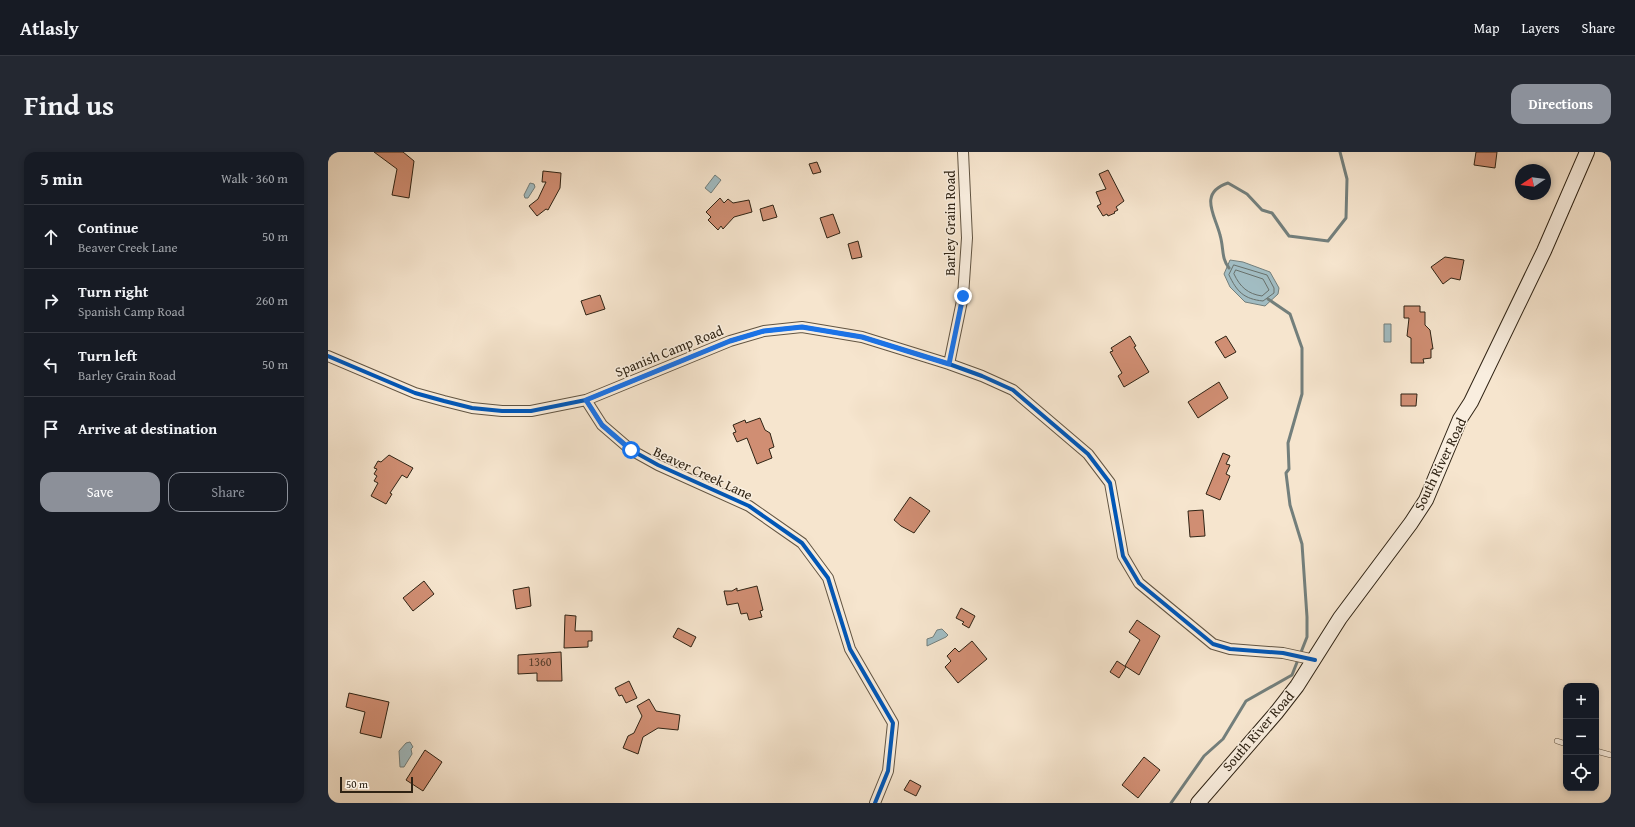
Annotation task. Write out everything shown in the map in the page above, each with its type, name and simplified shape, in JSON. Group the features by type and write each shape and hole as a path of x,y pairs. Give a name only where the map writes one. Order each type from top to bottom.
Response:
{"main road":[{"name":"South River Road","path":"1198,803 1276,713 1315,660 1340,618 1426,500 1460,419 1471,402 1544,251 1588,152"}],"street":[{"name":"Barley Grain Road","path":"949,364 963,296 966,238 964,152"},
{"name":"Spanish Camp Road","path":"328,356 416,392 472,408 502,411 531,411 586,400 730,341 764,331 802,327 862,337 949,364 982,376 1013,390 1088,454 1110,483 1124,556 1139,583 1212,644 1230,649 1283,653 1315,660"},
{"name":"Beaver Creek Lane","path":"586,400 602,425 631,450 658,465 749,506 802,543 828,578 850,649 893,723 888,771 875,803"}],"lane":[{"path":"1557,741 1563,743"},
{"path":"1599,752 1611,755"}],"water":[{"path":"715,175 721,180 711,193 705,188"},
{"path":"530,183 534,184 535,187 528,198 525,198 524,195"},
{"path":"1230,260 1243,262 1270,272 1279,288 1278,294 1265,306 1245,302 1230,287 1224,274"},
{"path":"1384,324 1391,324 1391,342 1384,342"},
{"path":"942,629 948,635 927,646 927,639 933,637 937,630"},
{"path":"410,742 413,747 411,749 412,754 404,767 400,767 399,751 406,743"}],"building":[{"path":"374,152 403,152 414,161 409,198 392,195 397,169"},
{"path":"1476,152 1497,152 1495,168 1474,165"},
{"path":"817,162 821,172 813,174 809,164"},
{"path":"1108,170 1124,201 1116,207 1118,210 1114,212 1115,213 1108,216 1107,214 1103,216 1097,206 1101,204 1096,192 1106,189 1099,174"},
{"path":"543,171 561,173 560,188 548,210 546,209 537,216 529,206 538,199 546,182 542,182"},
{"path":"720,198 724,203 728,199 733,203 749,200 752,212 734,217 723,229 721,226 718,230 708,220 711,217 706,212"},
{"path":"773,205 777,217 763,221 760,209"},
{"path":"833,214 840,233 827,238 820,218"},
{"path":"858,241 862,257 852,259 848,244"},
{"path":"1445,257 1464,260 1460,280 1451,278 1443,284 1431,267"},
{"path":"600,295 605,309 586,315 581,301"},
{"path":"1404,306 1420,306 1420,312 1425,312 1425,325 1430,330 1433,349 1431,349 1431,358 1423,359 1424,363 1411,363 1411,338 1407,336 1409,318 1404,318"},
{"path":"1130,336 1136,346 1134,347 1149,372 1124,387 1118,376 1122,373 1110,352 1113,351 1111,348"},
{"path":"1226,336 1236,352 1225,358 1215,342"},
{"path":"1219,382 1228,398 1198,418 1188,402"},
{"path":"1401,394 1417,394 1416,406 1401,406"},
{"path":"760,418 765,430 770,433 774,447 769,449 772,458 757,464 747,438 737,442 733,433 736,432 733,425 745,420 746,423"},
{"path":"1223,453 1230,456 1226,464 1230,465 1226,474 1230,476 1220,500 1206,494"},
{"path":"389,455 413,468 407,478 402,475 390,493 392,494 386,504 371,496 378,483 374,481 377,476 374,474 377,469 374,468 378,461 381,462"},
{"path":"910,497 930,511 914,533 901,526 894,520"},
{"path":"1203,510 1205,536 1190,537 1188,511"},
{"path":"424,581 434,594 413,611 403,598"},
{"path":"757,586 763,610 760,611 762,617 749,620 747,613 741,614 738,603 727,605 724,591 732,591 737,588 737,591"},
{"path":"529,587 531,606 516,609 513,590"},
{"path":"961,608 975,616 969,628 962,624 964,622 956,618"},
{"path":"565,615 576,616 575,631 592,631 592,641 588,641 588,647 564,648"},
{"path":"1137,620 1160,636 1139,675 1125,666 1140,640 1129,632"},
{"path":"678,628 696,637 691,647 673,637"},
{"path":"972,641 987,659 958,683 945,667 951,661 947,656 955,648 959,652"},
{"path":"561,652 562,681 537,681 537,673 518,674 518,655"},
{"path":"1117,661 1126,667 1119,678 1110,672"},
{"path":"629,681 637,698 626,703 622,695 619,696 615,688"},
{"path":"349,693 389,702 381,738 360,733 365,712 346,707"},
{"path":"649,699 656,711 680,715 678,730 658,728 643,737 638,754 623,748 628,736 634,733 642,716 637,706"},
{"path":"425,750 442,762 423,791 406,780"},
{"path":"1144,757 1160,770 1138,798 1122,785"},
{"path":"910,780 921,786 916,796 904,790"}],"waterway":[{"path":"1229,268 1226,264 1218,227 1212,212 1211,199 1213,193 1219,187 1228,183 1247,194 1262,210 1272,213 1289,236 1328,241 1346,218 1347,179 1340,152"},
{"path":"1171,803 1204,756 1223,739 1246,701 1292,675 1307,637 1302,544 1290,505 1286,473 1289,469 1288,443 1302,394 1302,348 1290,314 1268,299"}],"cycle path":[{"path":"328,356 415,393 444,401 472,408 502,411 531,411 586,400 730,341 764,331 802,327 862,337 949,364 982,376 1013,390 1088,454 1110,483 1123,556 1139,583 1213,644 1230,649 1283,653 1315,660"},
{"path":"586,400 602,425 631,450 658,465 749,506 802,543 828,578 850,649 893,723 888,771 875,803"}],"route":[{"path":"631,450 602,425 586,400 730,341 764,331 802,327 862,337 949,364 963,296"}]}
